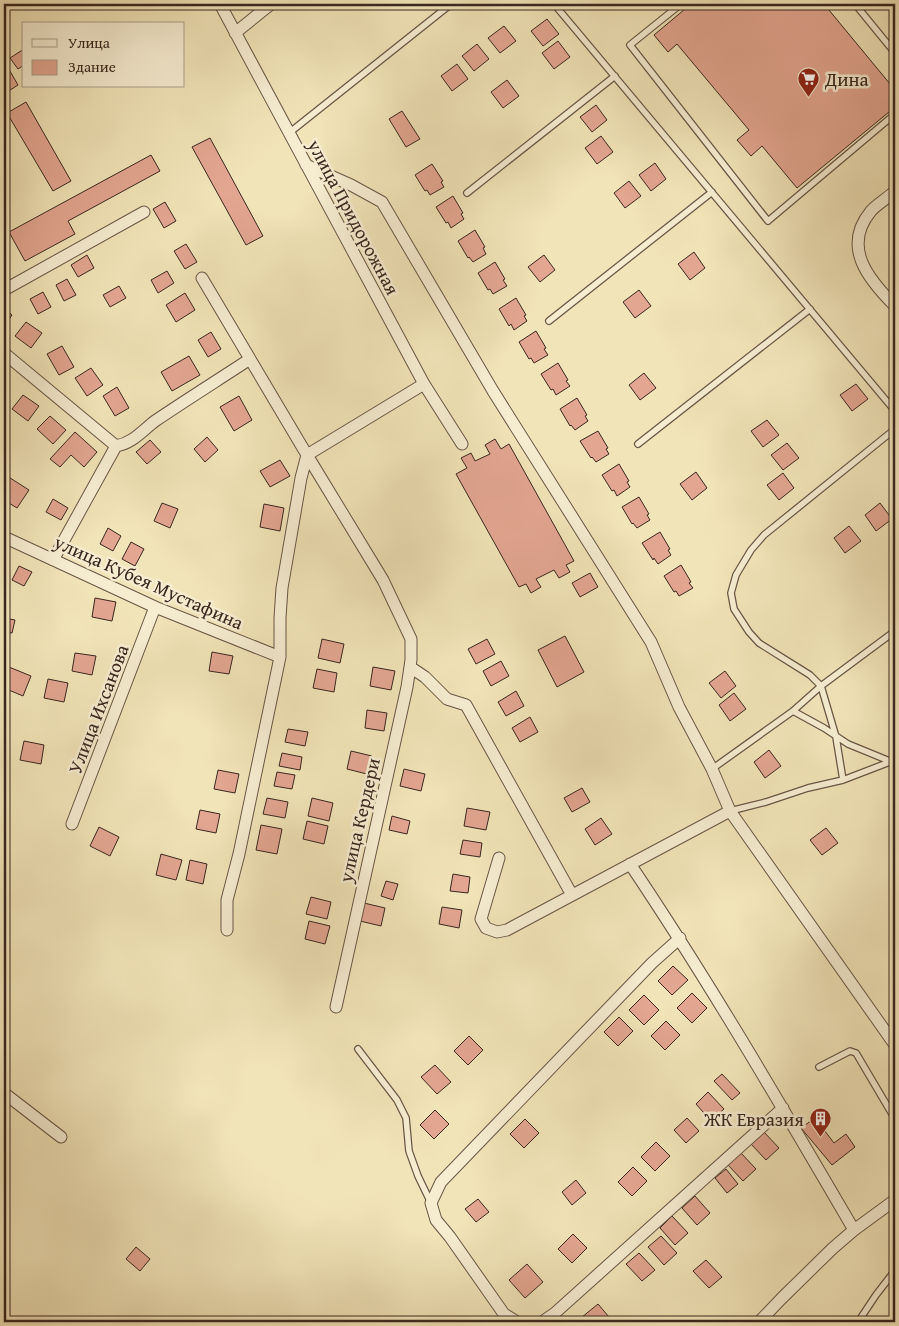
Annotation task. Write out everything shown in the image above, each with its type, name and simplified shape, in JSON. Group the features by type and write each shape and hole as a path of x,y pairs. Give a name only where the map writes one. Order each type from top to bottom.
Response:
{"street":[{"name":"улица Придорожная","path":"220,4 424,384 462,444"},
{"path":"235,32 271,4"},
{"path":"306,166 351,185 382,202 493,391 651,642 679,707 712,769 730,810 895,1045"},
{"path":"895,191 871,211 860,228 857,244 862,263 871,280 895,306"},
{"path":"4,290 144,212"},
{"path":"202,278 307,455"},
{"path":"4,354 116,446"},
{"path":"53,560 116,446 134,440 154,423 250,359"},
{"path":"227,930 226,900 239,854 280,658 282,588 301,478 307,455 424,384"},
{"name":"улица Кердери","path":"307,455 384,580 411,639 410,667 336,1007"},
{"name":"улица Кубея Мустафина","path":"4,537 155,607 280,658"},
{"name":"Улица Ихсанова","path":"72,824 155,607"},
{"path":"410,667 425,677 447,699 466,704 572,895"},
{"path":"498,858 481,919 486,928 497,932 507,930 730,810"},
{"path":"630,864 680,938 854,1230"},
{"path":"518,1322 504,1314 436,1220 431,1203 441,1182 652,963 680,938"},
{"path":"4,1092 61,1137"},
{"path":"542,1322 783,1108"},
{"path":"759,1322 854,1230 895,1200"}],"lane":[{"path":"289,133 451,4"},
{"path":"554,4 895,411"},
{"path":"680,4 630,45 768,221 895,114"},
{"path":"855,4 895,53"},
{"path":"468,193 615,76"},
{"path":"549,321 712,192"},
{"path":"638,444 810,310"},
{"path":"843,780 836,737 821,686 810,675 760,643 749,632 734,609 731,593 736,575 751,550 764,535 895,429"},
{"path":"712,769 794,711 821,686 895,631"},
{"path":"794,711 863,751 894,761"},
{"path":"730,810 766,802 808,788 843,780 894,761"},
{"path":"358,1049 397,1100 406,1118 409,1151 431,1203"},
{"path":"819,1067 850,1051 856,1052 895,1119"},
{"path":"858,1322 876,1295 895,1273"}],"building":[{"name":"Дина","path":"691,4 824,4 895,90 895,107 797,188 762,146 751,156 737,140 749,130 677,44 668,52 654,35"},
{"path":"547,19 559,34 543,46 531,31"},
{"path":"504,26 516,41 500,53 488,38"},
{"path":"558,41 570,57 554,69 542,53"},
{"path":"477,44 489,59 474,71 462,56"},
{"path":"22,50 22,66 18,69 10,58"},
{"path":"457,64 468,79 452,91 441,76"},
{"path":"7,66 18,85 4,94 4,67"},
{"path":"507,80 519,96 503,108 491,92"},
{"path":"26,102 71,181 53,191 7,113"},
{"path":"596,105 607,120 592,132 580,117"},
{"path":"402,111 420,139 406,147 389,119"},
{"path":"601,136 613,152 597,164 585,148"},
{"path":"210,138 263,236 246,245 192,147"},
{"path":"151,155 160,171 68,221 75,234 25,261 9,232"},
{"path":"655,163 666,179 651,191 639,175"},
{"path":"432,164 443,181 441,182 444,187 430,195 427,190 425,191 415,175"},
{"path":"629,181 641,196 625,208 614,193"},
{"path":"453,196 463,213 461,214 464,219 451,228 436,207"},
{"path":"165,202 176,221 164,228 153,209"},
{"path":"475,230 485,247 483,248 486,254 473,262 468,258 458,241"},
{"path":"186,244 197,262 185,269 174,251"},
{"path":"694,252 705,268 690,280 678,264"},
{"path":"87,255 94,268 78,277 71,265"},
{"path":"544,255 555,270 540,282 528,267"},
{"path":"495,262 507,286 493,294 490,289 488,290 478,273"},
{"path":"167,271 174,283 158,293 151,280"},
{"path":"67,279 76,295 64,301 56,285"},
{"path":"119,286 126,298 110,307 103,295"},
{"path":"639,290 651,306 635,318 623,302"},
{"path":"43,292 51,307 38,314 30,299"},
{"path":"185,293 195,310 176,322 166,305"},
{"path":"516,298 526,315 524,316 527,321 514,330 511,324 509,326 499,309"},
{"path":"4,308 12,315 4,327"},
{"path":"26,322 42,333 31,348 15,336"},
{"path":"536,331 548,355 534,363 531,358 529,359 519,342"},
{"path":"211,332 221,349 208,357 198,340"},
{"path":"62,346 74,367 59,375 47,354"},
{"path":"189,356 200,375 172,391 161,372"},
{"path":"558,363 570,386 556,395 541,374"},
{"path":"91,368 103,385 87,396 75,378"},
{"path":"644,373 656,388 640,400 629,385"},
{"path":"856,384 868,399 852,411 840,395"},
{"path":"117,387 129,408 115,416 103,396"},
{"path":"23,395 39,406 28,421 12,409"},
{"path":"239,396 252,420 234,431 220,407"},
{"path":"577,398 587,415 585,416 588,421 575,430 570,426 560,409"},
{"path":"50,416 66,430 53,444 37,429"},
{"path":"767,420 779,435 763,447 751,431"},
{"path":"598,431 608,448 606,449 609,454 596,462 591,458 580,441"},
{"path":"75,432 97,452 84,467 71,455 60,467 50,459"},
{"path":"207,437 218,450 205,462 194,449"},
{"path":"495,439 501,449 509,444 574,561 566,565 570,572 559,578 554,570 536,579 541,587 531,593 526,584 519,587 456,474 467,468 461,458 471,453 475,461 490,454 485,445"},
{"path":"150,440 161,452 147,464 136,452"},
{"path":"787,443 799,458 783,470 771,455"},
{"path":"280,460 290,476 270,487 260,471"},
{"path":"619,464 629,481 627,482 630,487 617,496 602,475"},
{"path":"696,472 707,488 692,500 680,484"},
{"path":"783,473 794,488 779,500 767,485"},
{"path":"7,476 29,490 17,508 4,500 4,481"},
{"path":"639,497 649,514 647,515 650,520 637,528 632,524 622,507"},
{"path":"53,499 68,508 61,520 46,512"},
{"path":"162,503 178,509 170,528 154,521"},
{"path":"880,503 892,519 876,531 865,515"},
{"path":"264,504 284,508 280,531 260,527"},
{"path":"849,526 861,541 845,553 834,538"},
{"path":"108,528 121,536 113,551 100,544"},
{"path":"660,532 670,549 668,550 671,555 658,564 654,558 653,560 642,543"},
{"path":"131,542 144,549 135,566 122,559"},
{"path":"681,565 693,588 679,596 676,591 674,592 664,576"},
{"path":"19,566 32,572 24,586 12,580"},
{"path":"590,573 598,587 580,597 572,583"},
{"path":"95,598 116,602 112,621 92,617"},
{"path":"4,618 15,620 12,633 4,632"},
{"path":"565,636 584,672 557,687 538,650"},
{"path":"322,639 344,644 340,663 318,658"},
{"path":"487,639 495,654 476,664 468,649"},
{"path":"212,652 233,656 229,674 209,671"},
{"path":"75,653 96,656 92,675 72,671"},
{"path":"501,661 509,676 491,686 483,671"},
{"path":"4,665 31,676 23,696 4,688"},
{"path":"373,667 395,671 391,690 370,686"},
{"path":"317,669 337,673 334,692 313,688"},
{"path":"725,671 736,686 721,698 709,683"},
{"path":"48,679 68,683 64,702 44,698"},
{"path":"516,691 524,706 506,716 498,702"},
{"path":"734,693 746,709 730,721 719,705"},
{"path":"367,710 387,713 384,731 365,728"},
{"path":"530,717 538,732 520,742 512,728"},
{"path":"288,729 308,732 305,746 285,742"},
{"path":"24,741 44,745 41,764 20,760"},
{"path":"769,750 781,766 765,778 754,762"},
{"path":"351,751 372,756 367,774 347,769"},
{"path":"282,753 302,757 300,770 279,766"},
{"path":"404,769 425,774 421,791 400,786"},
{"path":"218,770 239,774 235,793 214,789"},
{"path":"277,772 295,775 292,789 274,786"},
{"path":"582,788 590,802 572,812 564,798"},
{"path":"267,798 288,802 285,818 263,814"},
{"path":"312,798 333,803 329,821 308,816"},
{"path":"467,808 490,812 486,830 464,826"},
{"path":"200,810 220,814 216,833 196,829"},
{"path":"392,816 410,821 407,834 389,830"},
{"path":"601,818 612,834 595,845 585,829"},
{"path":"307,821 328,826 324,844 303,839"},
{"path":"261,825 282,829 277,854 256,850"},
{"path":"99,827 119,837 110,856 90,846"},
{"path":"826,828 838,843 822,855 810,840"},
{"path":"463,840 482,843 480,857 460,854"},
{"path":"161,854 182,860 176,880 156,875"},
{"path":"190,860 207,864 203,884 186,880"},
{"path":"453,874 470,877 468,893 450,891"},
{"path":"386,881 398,884 393,900 381,896"},
{"path":"311,897 331,902 327,919 306,914"},
{"path":"364,903 385,908 381,926 360,921"},
{"path":"442,907 462,910 459,928 439,924"},
{"path":"309,921 330,926 325,944 305,939"},
{"path":"673,966 688,980 672,995 658,981"},
{"path":"692,993 707,1008 692,1023 677,1008"},
{"path":"644,995 659,1010 644,1025 629,1010"},
{"path":"619,1017 633,1031 618,1046 604,1032"},
{"path":"666,1021 680,1035 665,1050 651,1036"},
{"path":"469,1036 483,1050 468,1065 454,1051"},
{"path":"435,1065 451,1082 437,1094 421,1077"},
{"path":"722,1074 740,1093 732,1100 714,1081"},
{"path":"708,1092 724,1109 711,1121 696,1104"},
{"path":"435,1110 449,1124 434,1139 420,1125"},
{"path":"687,1118 699,1131 686,1143 674,1130"},
{"name":"ЖК Евразия","path":"815,1118 834,1143 846,1134 855,1147 832,1165 801,1128"},
{"path":"525,1119 539,1133 524,1148 510,1134"},
{"path":"763,1131 779,1148 766,1160 750,1143"},
{"path":"656,1142 670,1156 655,1171 641,1157"},
{"path":"740,1152 756,1169 743,1181 727,1164"},
{"path":"633,1167 647,1181 632,1196 618,1182"},
{"path":"726,1169 738,1184 727,1193 715,1178"},
{"path":"576,1180 586,1193 572,1205 562,1192"},
{"path":"695,1196 710,1213 697,1225 682,1208"},
{"path":"478,1199 489,1212 476,1222 465,1209"},
{"path":"672,1216 688,1233 675,1245 660,1228"},
{"path":"573,1234 587,1248 572,1263 558,1249"},
{"path":"661,1236 677,1253 664,1265 648,1247"},
{"path":"136,1247 150,1259 140,1271 126,1259"},
{"path":"639,1253 655,1270 642,1281 626,1264"},
{"path":"706,1260 722,1277 709,1288 693,1271"},
{"path":"527,1264 543,1282 525,1298 509,1280"},
{"path":"598,1304 609,1317 603,1322 576,1322"}],"place":[{"name":"Дина","path":"809,98"},
{"name":"ЖК Евразия","path":"820,1138"}]}
